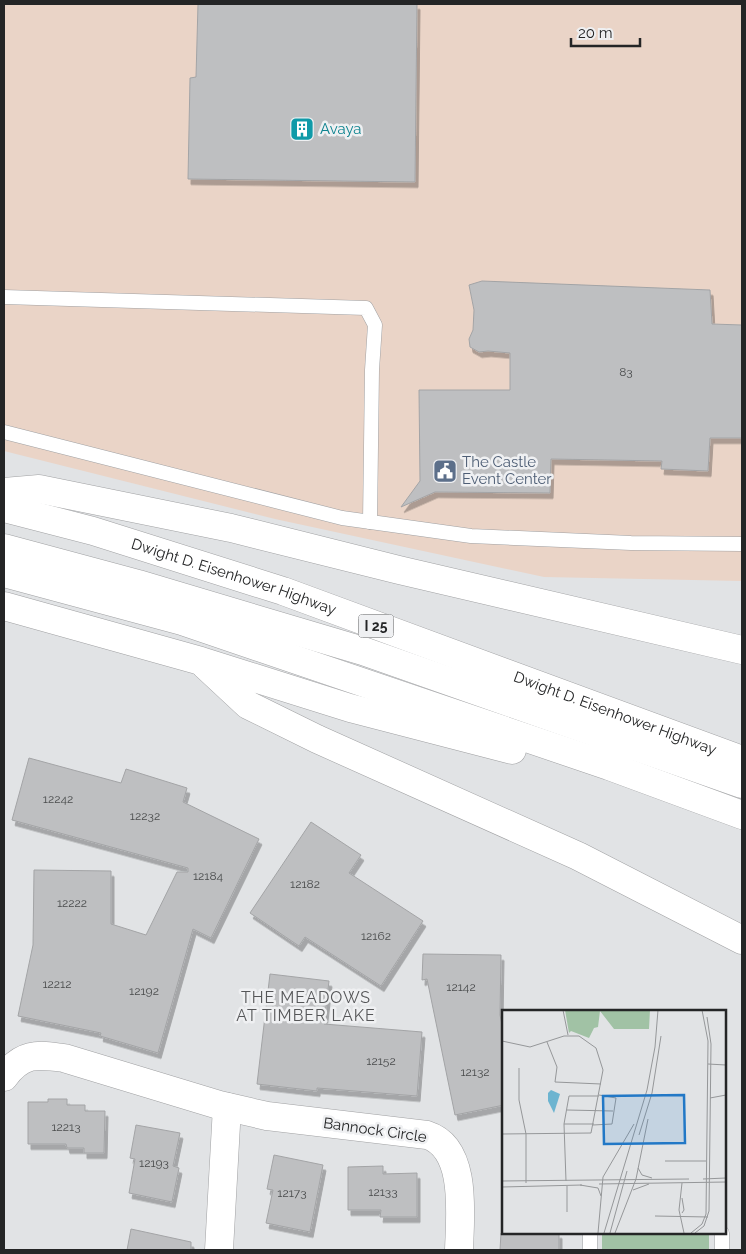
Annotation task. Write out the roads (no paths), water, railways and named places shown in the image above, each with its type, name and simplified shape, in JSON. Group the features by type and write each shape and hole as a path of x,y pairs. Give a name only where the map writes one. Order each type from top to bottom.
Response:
{"main road":[{"path":"4,492 39,489 231,528 399,570 742,650"},
{"name":"Dwight D. Eisenhower Highway","path":"4,508 93,532 283,591 742,760"},
{"path":"4,548 138,584 363,651 742,784"},
{"path":"4,573 182,621 609,766 742,815"},
{"path":"4,606 201,661 350,708 511,750 742,835"},
{"path":"201,661 248,705 317,739 578,856 742,940"},
{"name":"Bannock Circle","path":"4,1077 11,1067 21,1059 28,1056 44,1055 64,1058 227,1107 267,1116 434,1137 444,1146 456,1165 460,1212 459,1250"},
{"path":"219,1250 227,1107"}],"lane":[{"path":"4,298 366,308 374,324 370,522"},
{"path":"4,432 342,518 471,536 630,543 742,544"},
{"path":"590,1234 590,1250"},
{"path":"722,1234 722,1250"}],"place":[{"name":"Avaya","path":"302,129"},
{"name":"The Castle Event Center","path":"445,471"}],"district":[{"name":"THE MEADOWS AT TIMBER LAKE","path":"306,1006"}]}
